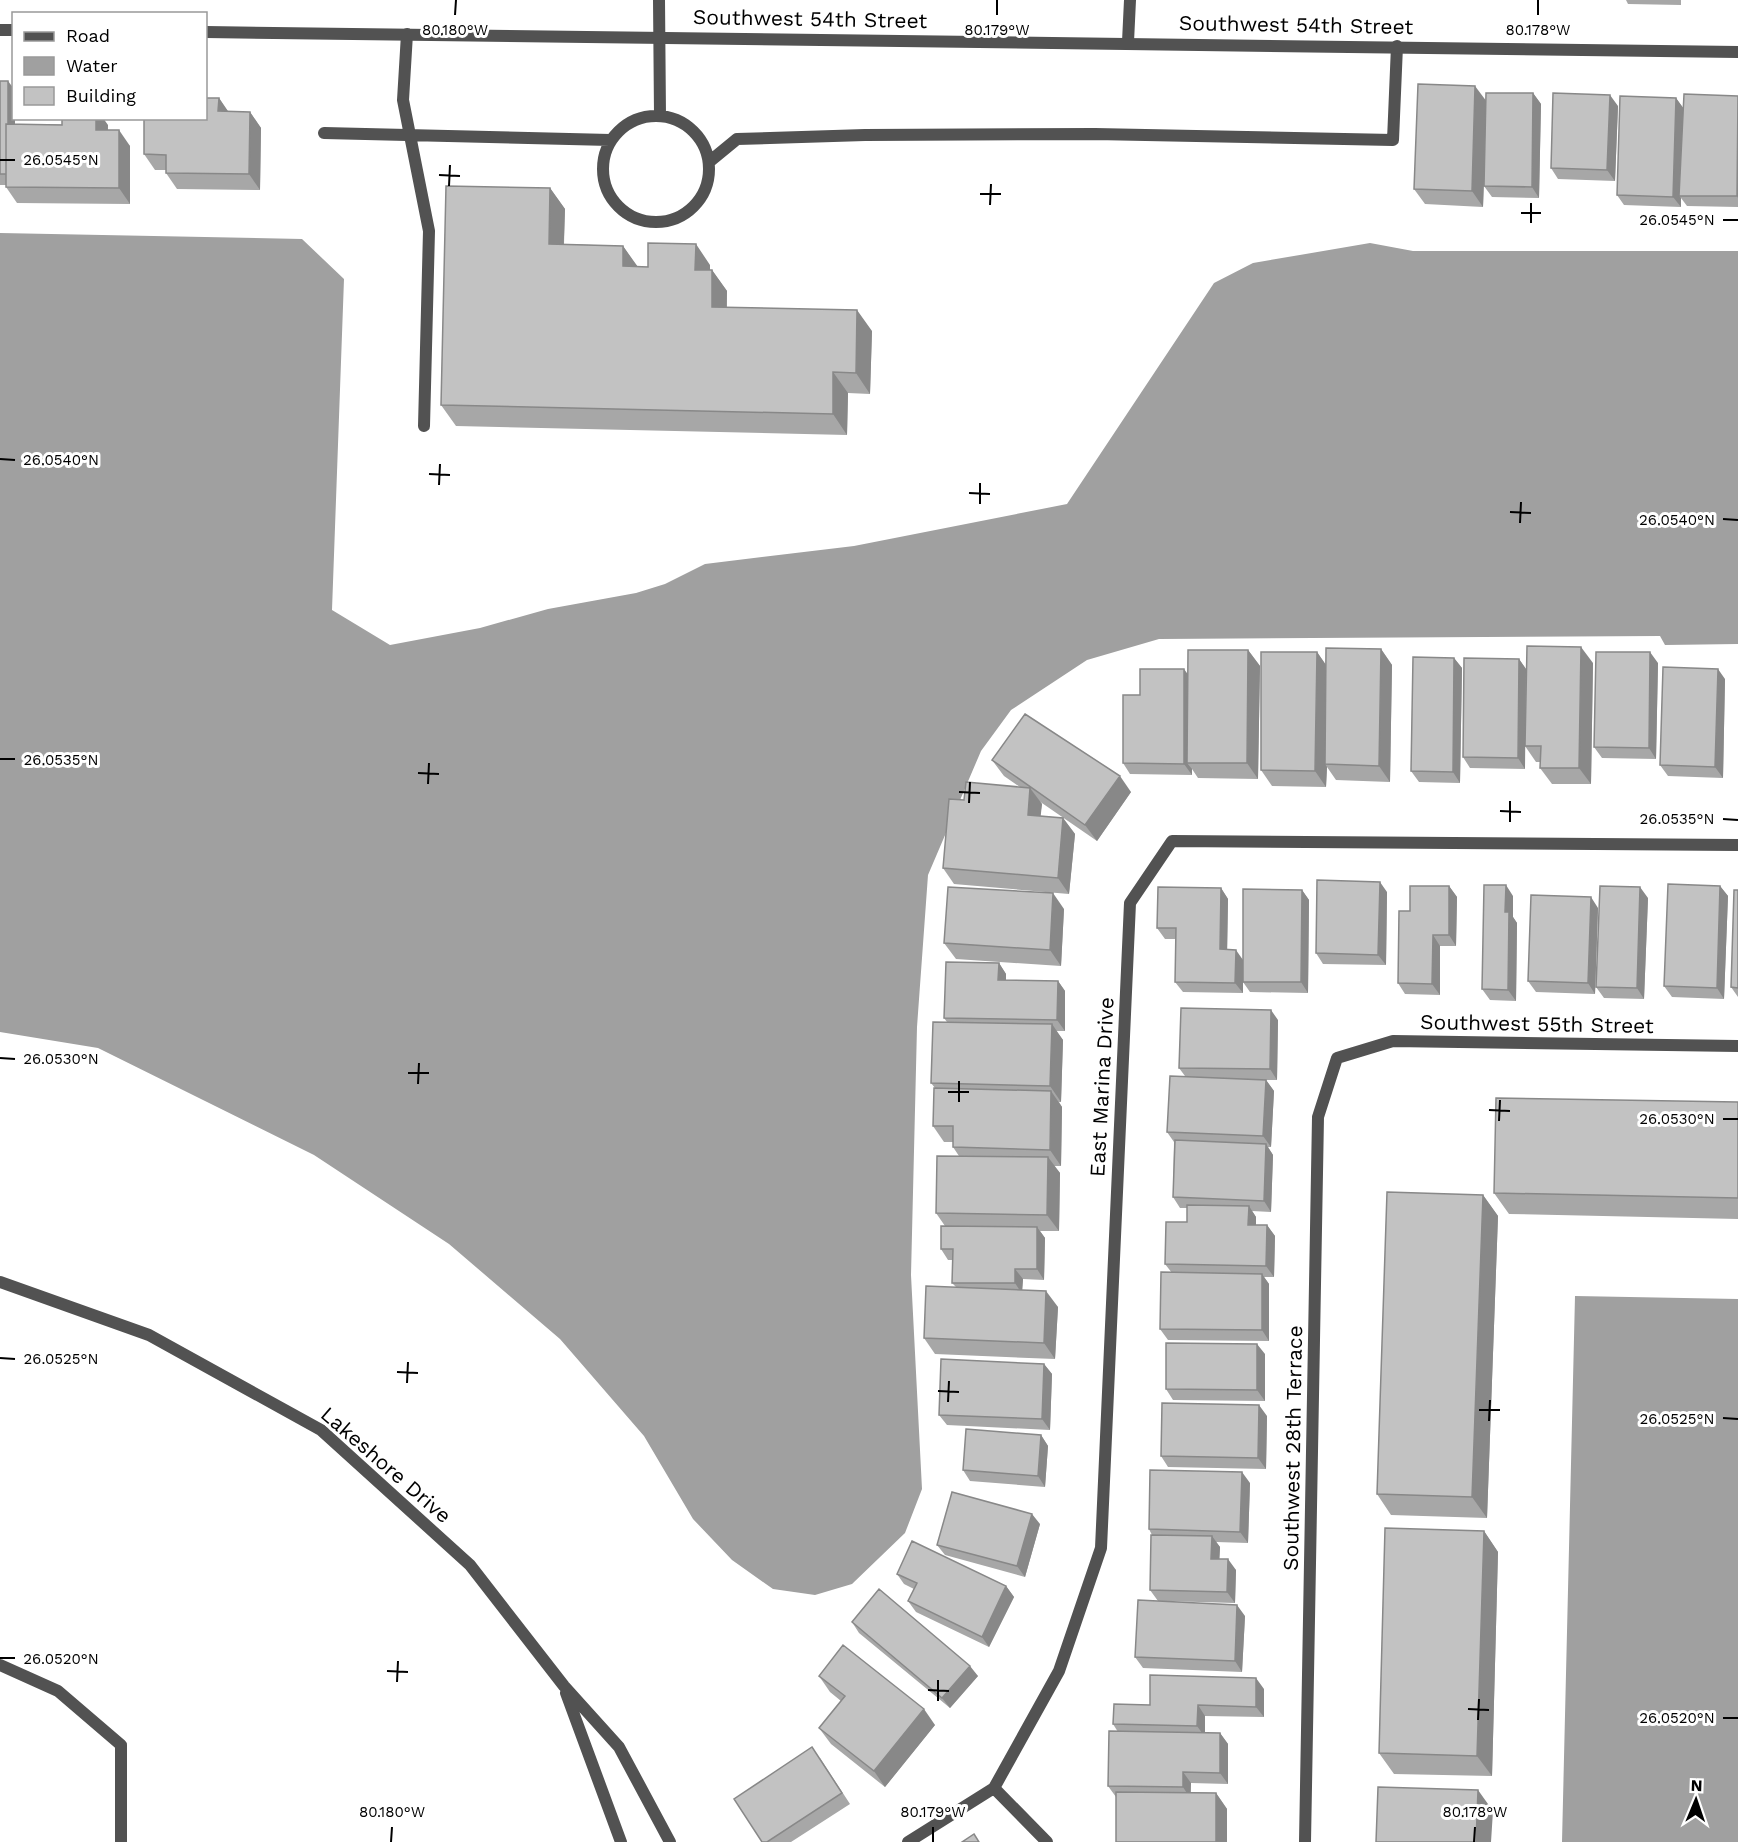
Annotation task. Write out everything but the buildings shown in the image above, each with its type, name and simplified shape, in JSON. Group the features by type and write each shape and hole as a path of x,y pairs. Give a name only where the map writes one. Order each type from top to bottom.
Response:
{"street":[{"path":"659,0 660,116"},
{"path":"1128,42 1130,0"},
{"name":"Southwest 54th Street","path":"207,32 1128,42 1738,52"},
{"path":"407,34 403,100 429,231 424,426"},
{"path":"709,162 737,139 865,135 1095,134 1393,140 1397,46"},
{"path":"645,116 660,116 677,120 693,130 704,145 709,162 708,181 701,198 688,211 672,220 653,222 635,218 620,208 608,193 602,176 603,157 610,140 631,121 645,116"},
{"path":"324,133 610,140"},
{"name":"East Marina Drive","path":"909,1842 994,1788 1059,1671 1101,1548 1130,903 1172,840 1738,845"},
{"name":"Southwest 55th Street","path":"1337,1058 1393,1041 1738,1046"},
{"name":"Southwest 28th Terrace","path":"1305,1842 1318,1117 1337,1058"},
{"name":"Lakeshore Drive","path":"0,1282 149,1335 321,1430 470,1565 564,1686 620,1747 670,1842"},
{"path":"0,1665 58,1691 122,1745 121,1842"},
{"name":"Lakeshore Drive","path":"564,1686 621,1842"},
{"path":"994,1788 1047,1842"}],"water":[{"path":"0,233 302,239 344,279 332,610 390,645 480,628 548,609 636,593 665,584 705,564 854,546 1067,504 1214,283 1253,263 1370,243 1413,251 1738,251 1738,644 1665,645 1660,636 1159,639 1087,660 1011,710 981,751 928,875 917,1027 911,1275 922,1489 905,1533 852,1584 815,1595 773,1589 732,1560 693,1519 644,1436 560,1339 449,1244 314,1155 98,1048 0,1032"},
{"path":"1575,1296 1738,1299 1738,1842 1562,1842"}]}
